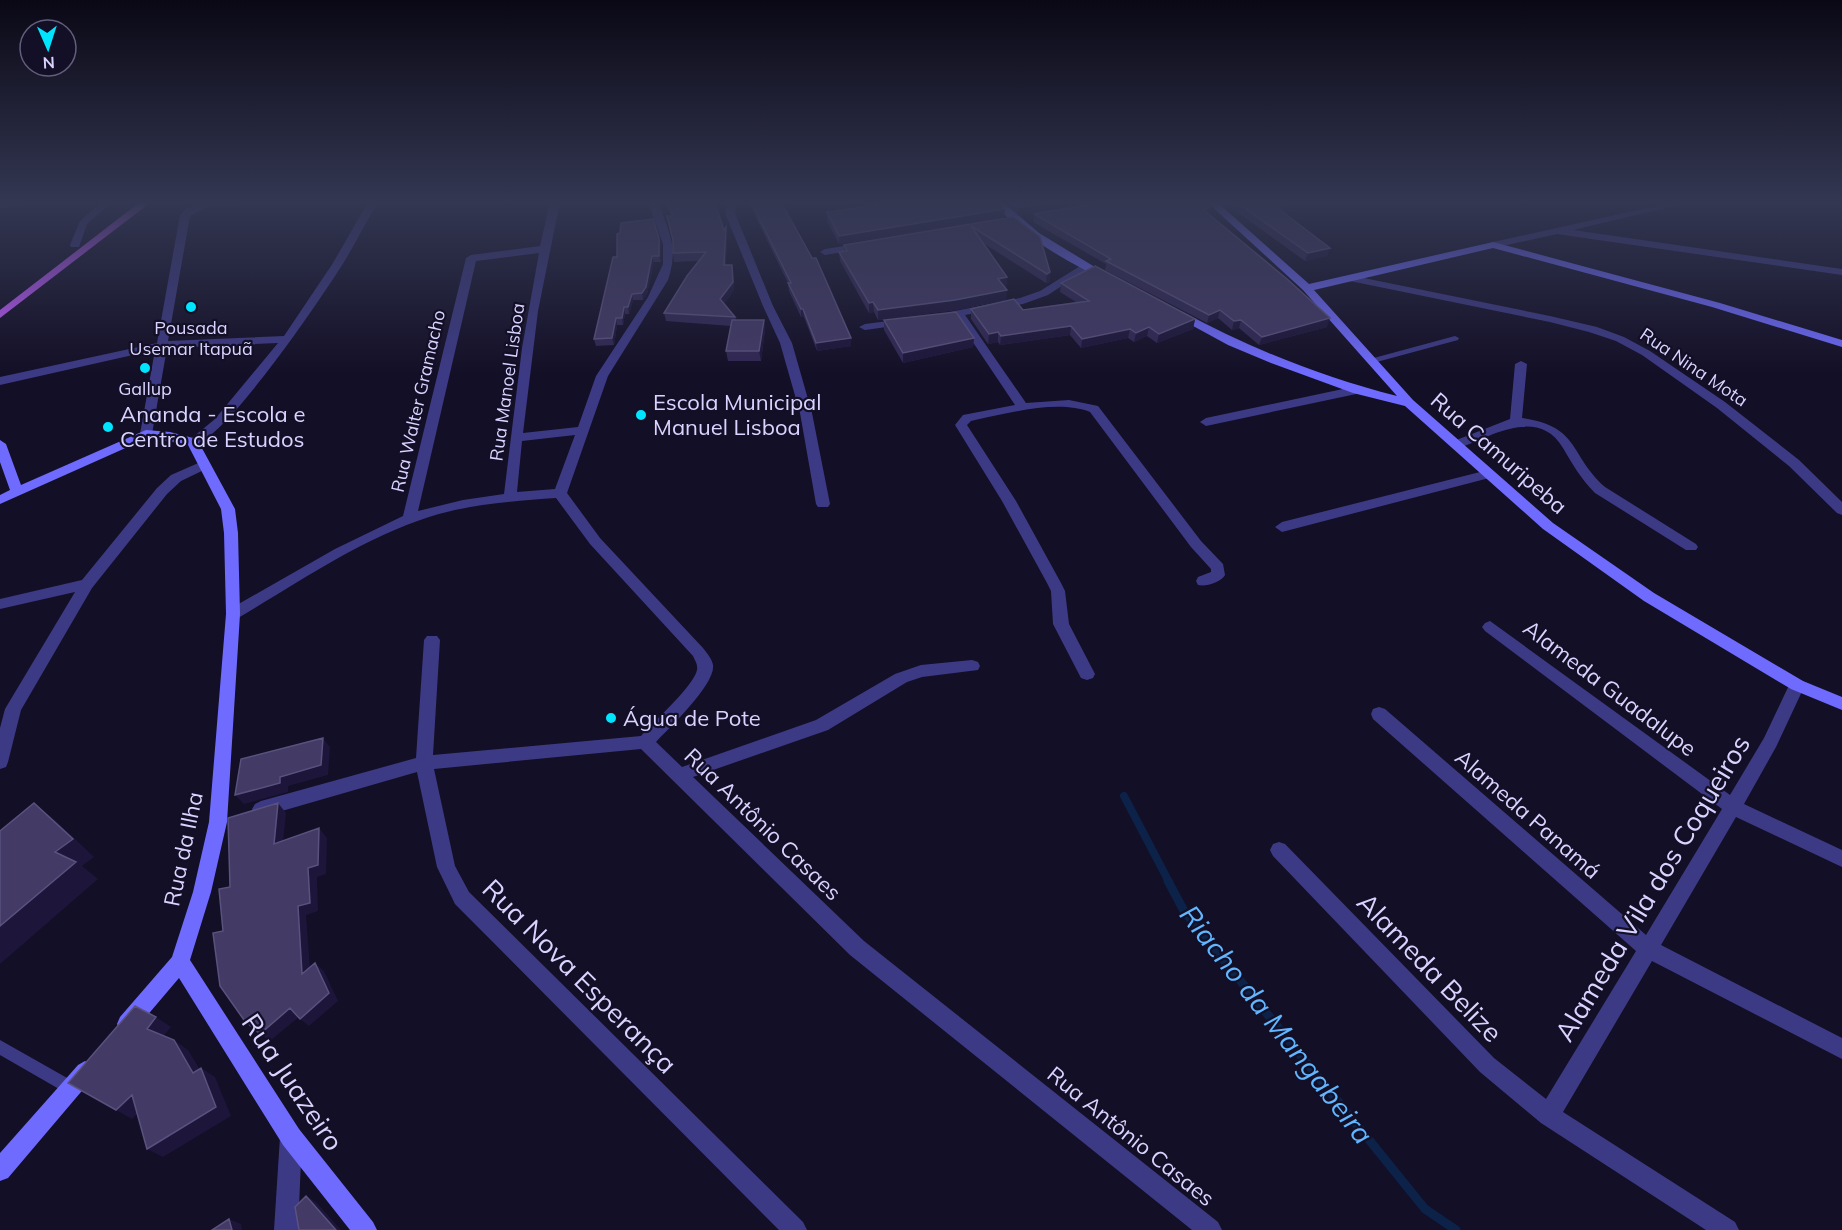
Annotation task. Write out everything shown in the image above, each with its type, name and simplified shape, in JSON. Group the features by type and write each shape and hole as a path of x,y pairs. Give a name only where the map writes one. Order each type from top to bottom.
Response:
{"main road":[{"path":"0,303 56,259"},
{"path":"0,315 72,259"},
{"path":"1074,259 1115,282"},
{"path":"1276,259 1308,288 1409,403"},
{"path":"1308,288 1434,259"},
{"path":"1547,259 1716,305 1842,344"},
{"name":"Rua Camuripeba","path":"1166,307 1232,343 1357,390 1409,403 1548,526 1649,597 1797,685 1842,704"},
{"path":"0,500 146,434 174,435 193,442"},
{"name":"Rua da Ilha","path":"118,1034 180,962 202,892 218,822 233,614 231,533 228,509 193,442"},
{"path":"0,444 17,492"},
{"name":"Rua Juazeiro","path":"180,962 291,1137 365,1230"},
{"path":"0,1170 94,1061"}],"street":[{"path":"146,434 177,259"},
{"path":"193,442 219,422 287,339 340,259"},
{"name":"Rua Walter Gramacho","path":"409,519 471,259"},
{"name":"Rua Manoel Lisboa","path":"510,496 516,438 542,259"},
{"path":"560,493 610,360 655,296 668,267 668,259"},
{"path":"749,259 786,342 806,413 823,504"},
{"path":"1750,259 1842,273"},
{"path":"865,327 959,314 1033,297 1044,293 1085,266"},
{"name":"Rua Nina Mota","path":"1354,279 1550,319 1593,329 1620,339 1646,353 1721,405 1794,462 1842,510"},
{"path":"959,314 1023,408"},
{"path":"0,381 162,345 287,339"},
{"path":"1516,422 1521,364"},
{"path":"1206,422 1357,390"},
{"path":"1087,674 1061,624 1058,591 1009,501 961,425 967,418 1074,402 1089,405 1220,572 1203,581"},
{"path":"1458,444 1516,422 1536,423 1555,431 1566,442 1590,481 1691,547"},
{"path":"516,438 583,430"},
{"path":"0,762 14,709 87,585 162,491 176,478 203,465"},
{"path":"1282,527 1488,474"},
{"path":"233,614 355,544 409,519 510,496 560,493"},
{"path":"218,822 424,763 645,742 698,684 705,672 705,664 698,652 595,541 560,493"},
{"path":"0,604 87,585"},
{"name":"Alameda Guadalupe","path":"1490,627 1733,807 1842,860"},
{"name":"Rua Nova Esperança","path":"432,640 424,763 446,867 462,898 795,1230"},
{"path":"678,775 822,725 901,678 921,672 972,666"},
{"name":"Alameda Vila dos Coqueiros","path":"1549,1115 1733,807 1770,742 1797,685"},
{"name":"Alameda Panamá","path":"1379,714 1647,948 1842,1049"},
{"name":"Rua Antônio Casaes","path":"645,742 857,948 1210,1230"},
{"name":"Alameda Belize","path":"1279,850 1487,1065 1549,1115 1726,1230"},
{"path":"286,1230 291,1137"}],"lane":[{"path":"1373,360 1455,338"},
{"path":"0,1047 71,1088"}],"building":[{"path":"612,259 651,259 646,287 642,293 632,294 628,307 624,307 622,318 616,318 612,338 594,339"},
{"path":"700,259 724,259 724,265 732,265 733,282 720,299 735,317 664,313"},
{"path":"779,259 817,259 851,338 816,343 803,309 788,283 791,283"},
{"path":"843,259 995,259 1007,277 998,279 1007,290 955,300 878,310 873,302 869,303"},
{"path":"1024,259 1046,259 1050,272 1047,274"},
{"path":"1263,259 1330,318 1262,337 1241,320 1234,321 1220,310 1209,315 1106,261"},
{"path":"1095,266 1195,319 1159,334 1149,327 1136,333 1130,329 1082,339 1071,326 1001,336 998,332 989,334 971,309 1014,299 1023,310 1089,301 1061,283"},
{"path":"956,312 974,338 903,353 884,320"},
{"path":"732,320 764,320 759,351 726,351"},
{"path":"323,738 321,765 280,777 280,783 235,795 241,759"},
{"path":"34,803 73,839 55,852 76,862 0,926 0,831"},
{"path":"278,803 274,844 319,828 318,865 308,868 310,903 298,906 302,974 315,963 329,993 300,1019 290,1008 260,1034 244,1020 220,986 213,933 223,931 219,889 230,887 228,818"},
{"path":"135,1006 156,1017 147,1029 174,1040 193,1073 201,1068 216,1107 147,1149 132,1095 116,1110 68,1083"},
{"path":"306,1196 336,1230 299,1230 295,1207"},
{"path":"229,1219 232,1230 212,1230"}],"waterway":[{"name":"Riacho da Mangabeira","path":"1124,796 1169,882"},
{"name":"Riacho da Mangabeira","path":"1168,881 1184,911 1425,1209 1456,1230"}],"place":[{"name":"Pousada Usemar Itapuã","path":"191,307"},
{"name":"Gallup","path":"145,368"},
{"name":"Escola Municipal Manuel Lisboa","path":"641,415"},
{"name":"Ananda - Escola e Centro de Estudos","path":"108,427"},
{"name":"Água de Pote","path":"611,718"}]}
